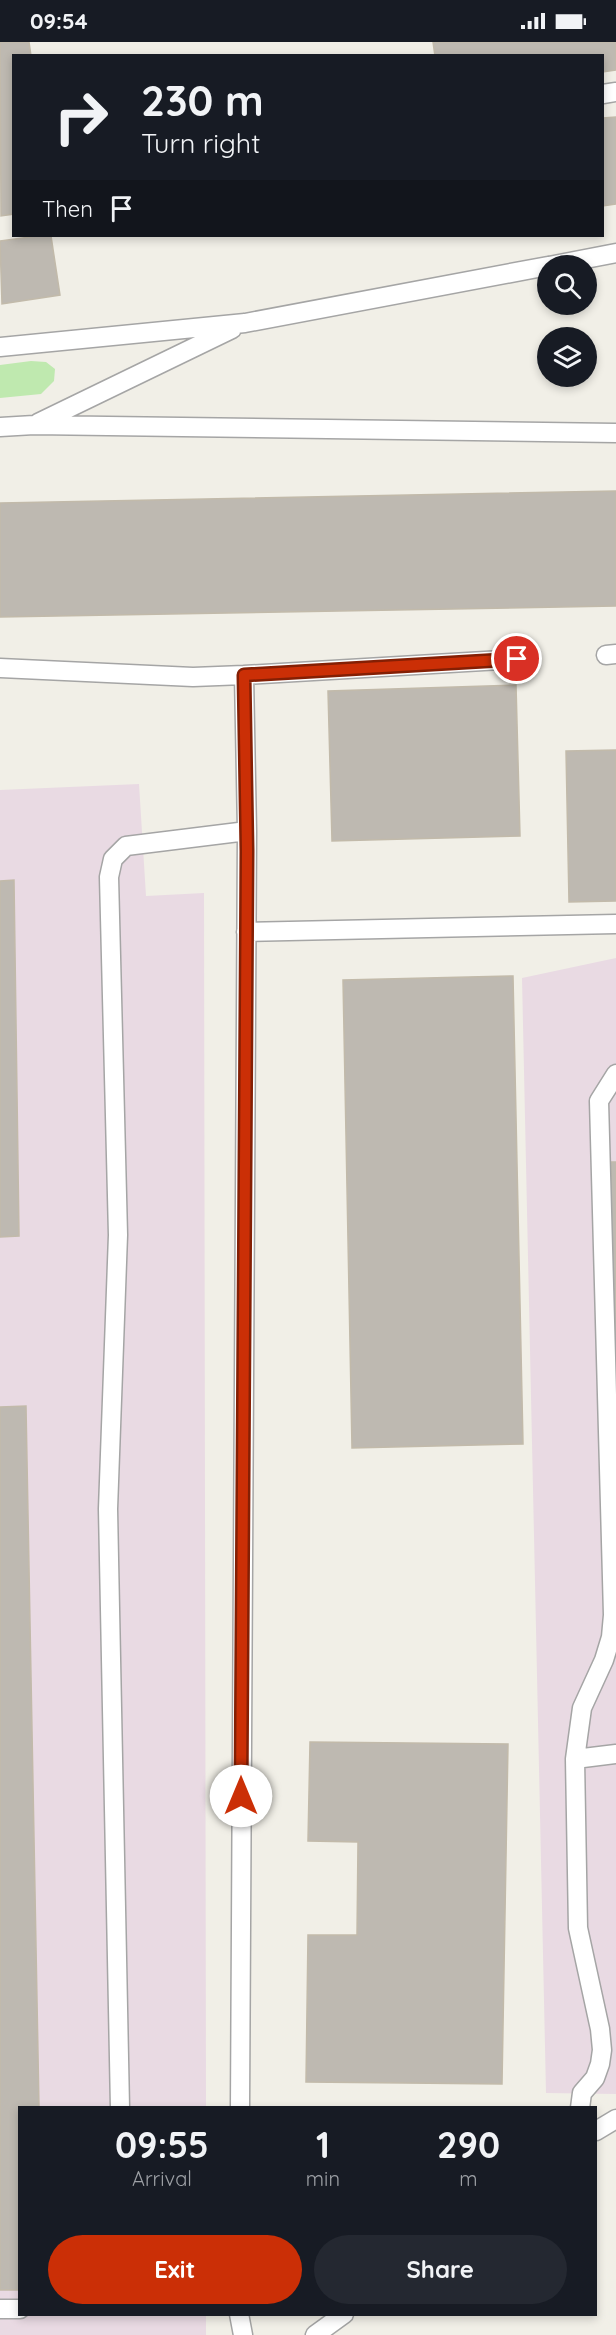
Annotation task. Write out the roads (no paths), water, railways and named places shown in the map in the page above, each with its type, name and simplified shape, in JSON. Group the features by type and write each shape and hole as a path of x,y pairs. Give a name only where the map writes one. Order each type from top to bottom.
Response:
{"lane":[{"path":"597,257 616,253"},
{"path":"0,347 245,323 537,268"},
{"path":"34,425 245,323"},
{"path":"0,428 34,425 616,433"},
{"path":"0,668 193,676 517,659"},
{"path":"240,2106 247,831 244,675"},
{"path":"120,2106 108,1509 118,1235 109,877 113,860 126,846 247,831"},
{"path":"246,932 616,924"},
{"path":"580,2106 582,2093 595,2078 602,2050 600,2029 578,1928 575,1760 582,1708 604,1660 611,1637 613,1615 599,1101 616,1074"},
{"path":"575,1760 616,1754"},
{"path":"597,2130 616,2119"},
{"path":"0,2309 18,2309"},
{"path":"239,2316 243,2335"},
{"path":"315,2335 342,2316"}]}
